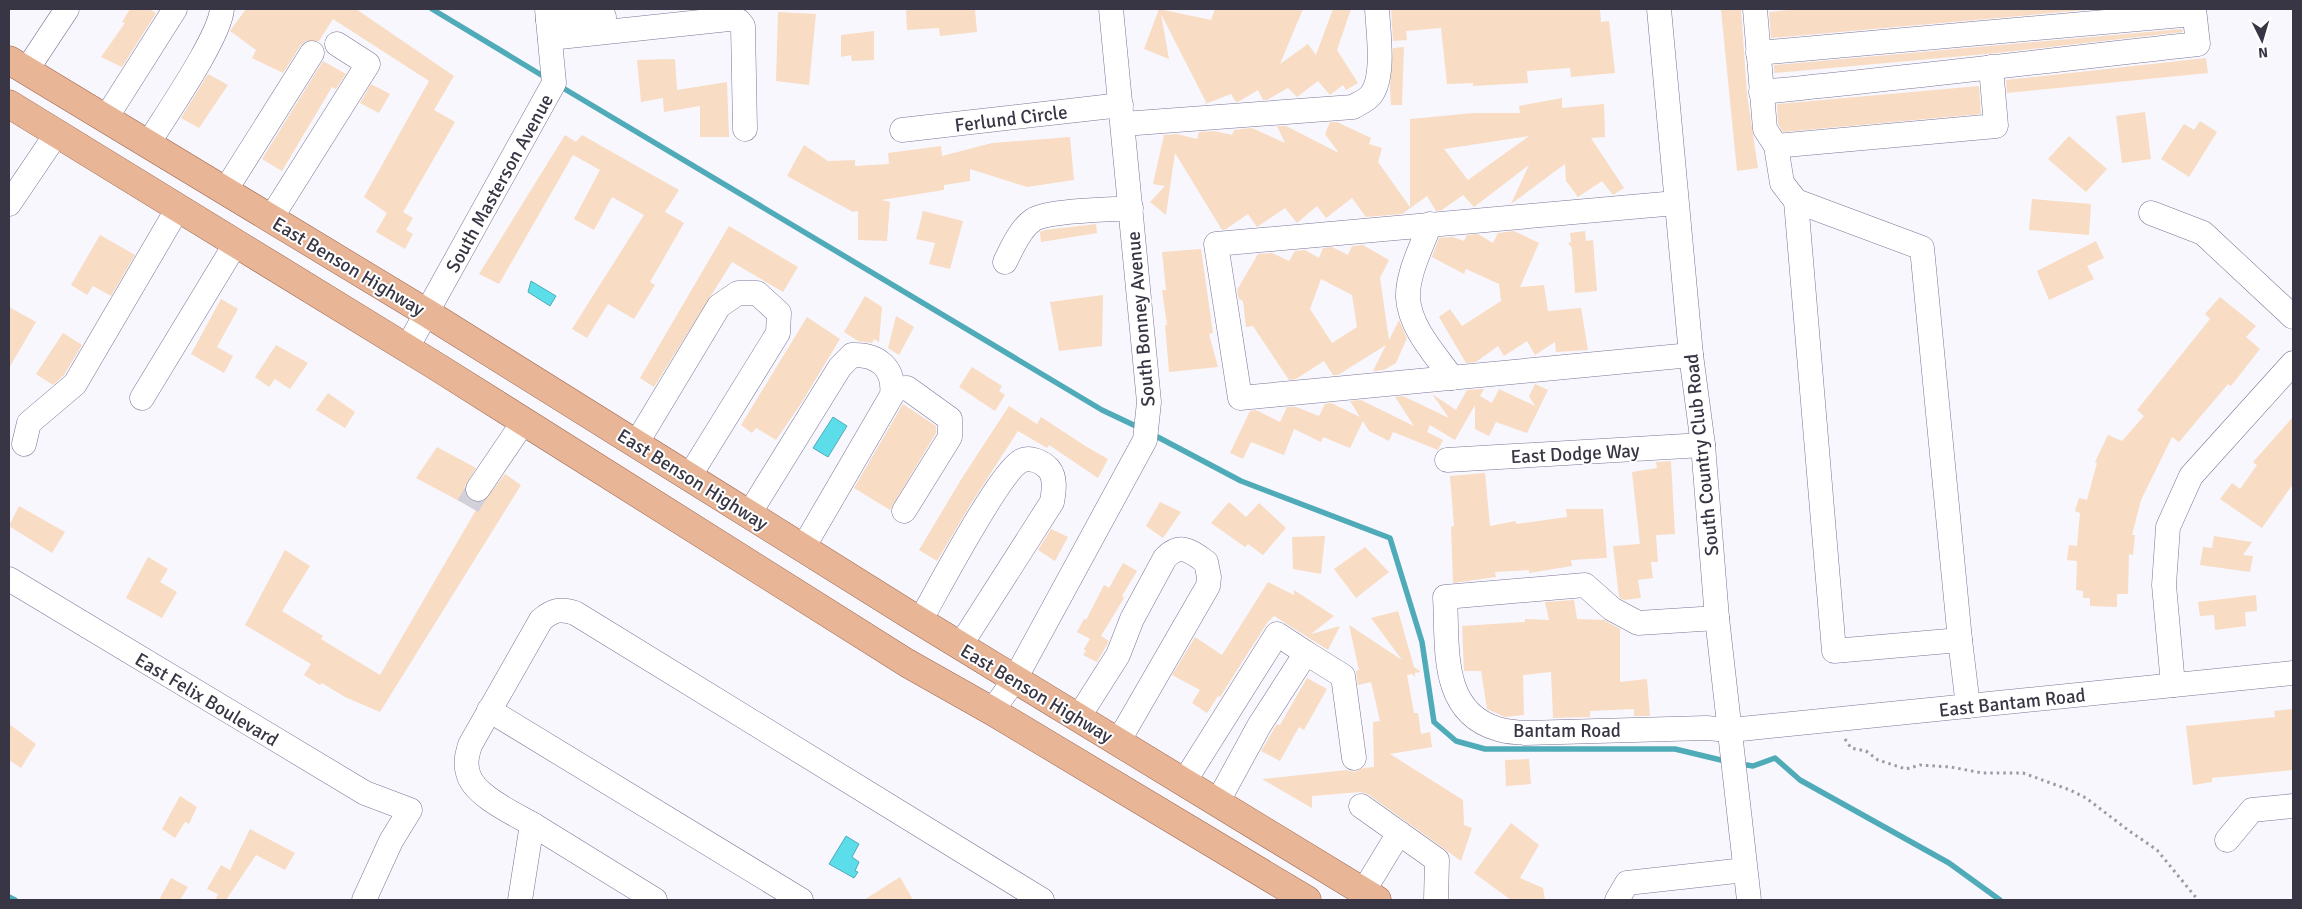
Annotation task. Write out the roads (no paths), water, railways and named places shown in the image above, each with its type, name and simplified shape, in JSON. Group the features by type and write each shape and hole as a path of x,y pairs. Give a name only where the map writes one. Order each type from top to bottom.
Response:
{"main road":[{"name":"East Benson Highway","path":"18,66 427,313 960,646 1370,896"},
{"name":"East Benson Highway","path":"9,104 407,348 907,662 1307,900"}],"street":[{"path":"18,66 67,9"},
{"path":"106,118 175,9"},
{"path":"148,144 207,46 220,22 222,9"},
{"name":"South Bonney Avenue","path":"992,711 1015,678 1145,440 1148,402 1111,9"},
{"name":"Ferlund Circle","path":"902,130 1122,114 1353,107 1370,96 1376,84 1380,67 1377,9"},
{"name":"South Country Club Road","path":"1659,9 1691,355 1703,445 1717,618 1731,730 1748,900"},
{"path":"1755,9 1765,129 1776,146 1782,183 1796,201 1922,248 1968,706"},
{"path":"1758,53 2194,11 2198,44 1991,67 1914,78 1761,92"},
{"path":"549,23 638,14 641,29 729,19 739,21 742,26 745,129"},
{"name":"South Masterson Avenue","path":"407,348 554,83 549,23"},
{"path":"271,218 368,64 337,44"},
{"path":"225,191 312,53"},
{"path":"1776,146 1996,126 1991,67"},
{"path":"9,204 56,134"},
{"path":"1796,201 1834,651 1960,640"},
{"path":"1676,202 1216,244 1240,398 1691,355"},
{"path":"24,444 29,423 74,384 178,208"},
{"path":"1005,262 1021,232 1034,219 1048,215 1130,208"},
{"path":"2152,213 2203,233 2293,318"},
{"path":"1430,224 1414,269 1408,297 1415,324 1452,378"},
{"path":"142,398 236,243"},
{"path":"636,444 719,306 738,293 757,292 779,313 778,334 689,477"},
{"path":"749,514 840,367 852,355 867,354 881,361 890,375 893,389 892,395 804,548"},
{"path":"2173,685 2164,586 2168,528 2191,476 2293,363"},
{"path":"893,389 907,388 950,420 950,438 904,511"},
{"path":"478,489 524,422"},
{"name":"East Dodge Way","path":"1447,460 1703,445"},
{"path":"920,621 1013,466 1023,459 1035,460 1048,468 1054,478 1052,502 960,646"},
{"path":"1078,718 1118,655 1132,619 1165,558 1171,552 1182,549 1189,550 1206,562 1209,577 1208,586 1118,742"},
{"name":"East Felix Boulevard","path":"9,579 364,793 410,810 391,841 364,900"},
{"name":"Bantam Road","path":"1717,618 1638,623 1612,609 1585,585 1445,598 1450,679 1456,696 1475,716 1498,730 1525,733 1706,728 1731,730"},
{"path":"655,900 484,794 468,774 466,760 470,746 541,620 550,612 562,609 575,613 1042,900"},
{"path":"1184,782 1277,634 1343,676 1354,758"},
{"path":"1217,803 1259,726 1306,653"},
{"name":"East Bantam Road","path":"1731,730 2293,672"},
{"path":"489,710 801,900"},
{"path":"1361,806 1437,860 1436,900"},
{"path":"2227,840 2252,810 2293,806"},
{"path":"521,900 532,824"},
{"path":"1370,896 1398,833"},
{"path":"1617,900 1627,883 1745,870"}],"water":[{"path":"531,281 556,296 550,306 528,292"},
{"path":"833,417 847,426 828,457 813,448"},
{"path":"846,836 859,844 852,857 859,862 855,871 858,872 854,878 829,864"}],"waterway":[{"path":"432,9 548,79"},
{"path":"558,85 1102,410 1140,428"},
{"path":"1152,434 1241,481 1390,538 1422,642 1434,722 1456,741 1485,749 1675,749 1729,762"},
{"path":"1740,764 1753,766 1775,758 1800,780 1949,863 2000,900"},
{"path":"9,897 15,900"}],"tunnel":[{"path":"468,506 478,489"}]}
